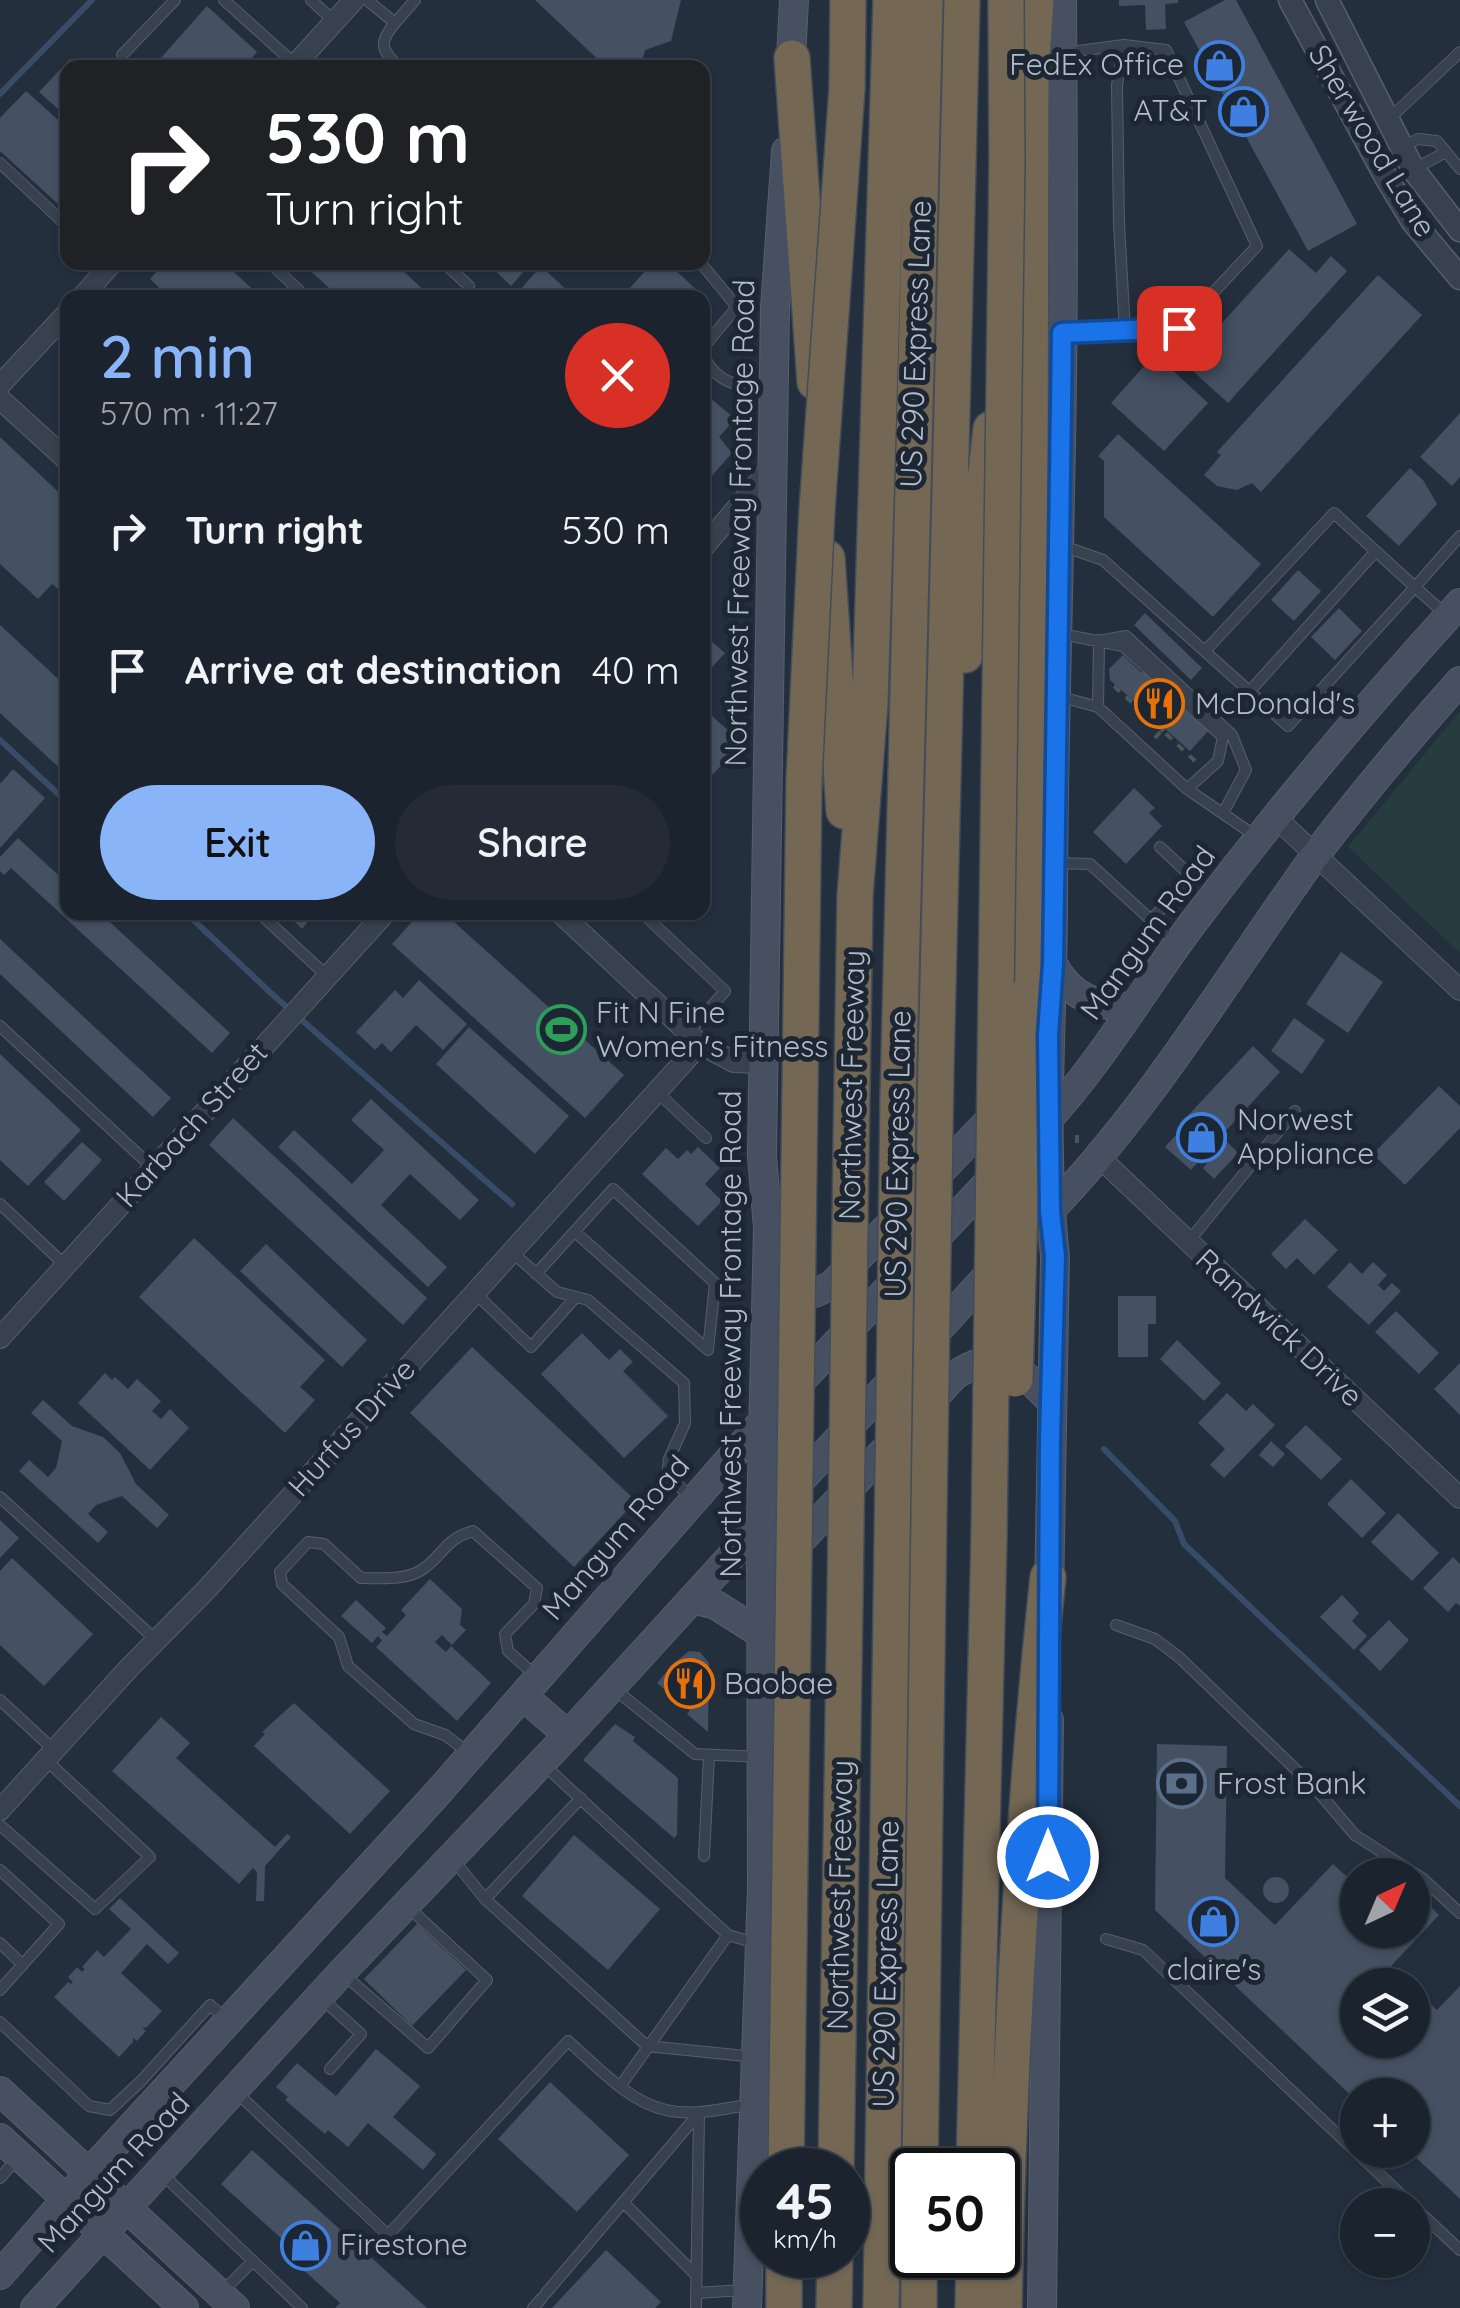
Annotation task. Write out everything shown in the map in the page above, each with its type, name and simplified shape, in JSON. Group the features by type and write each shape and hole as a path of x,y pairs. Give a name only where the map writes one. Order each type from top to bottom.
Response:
{"highway":[{"path":"786,2148 804,780 817,510 847,88 848,0"},
{"name":"Northwest Freeway","path":"836,2148 855,896 870,703 891,0"},
{"name":"US 290 Express Lane","path":"881,2308 898,1100 925,0"},
{"path":"920,2148 942,743 962,0"},
{"path":"974,2148 990,1438 1008,160 1006,0"},
{"path":"942,743 961,690 1031,78 1036,0"},
{"path":"792,58 843,806 855,896"},
{"path":"975,2112 992,2065 1006,1802 1029,854 1031,78"},
{"path":"1004,2308 1007,2156 1032,1725 1048,1576"},
{"path":"784,2278 784,2308"},
{"path":"834,2308 835,2278"},
{"path":"918,2308 919,2278"},
{"path":"973,2308 974,2278"}],"main road":[{"name":"Northwest Freeway Frontage Road","path":"747,2299 760,1944 763,1601 747,1524 764,1420 768,1228 762,1156 775,308 794,0"},
{"path":"1042,2308 1050,1400 1055,1256 1050,1211 1048,1035 1053,964 1062,333 1062,0"},
{"name":"Mangum Road","path":"0,2276 88,2174 471,1755 764,1420 1079,1086 1177,944 1266,826 1456,616"},
{"name":"Mangum Road","path":"35,2308 319,1996 612,1687 692,1598 747,1524 1098,1157 1316,855 1392,758 1460,681"},
{"path":"1053,964 1062,982 1084,999 1109,1007 1134,1007"},
{"path":"768,1228 783,1271 798,1292 815,1293 832,1285 1007,1103 1048,1035"},
{"path":"763,1601 781,1562 955,1375 977,1361 997,1360 1023,1372 1050,1400"},
{"path":"692,1598 716,1605 763,1635"},
{"path":"530,1687 568,1735"},
{"path":"305,1940 342,1972"},
{"path":"0,2091 227,2301"},
{"path":"10,2147 184,2308"}],"street":[{"path":"299,60 354,0"},
{"name":"Sherwood Lane","path":"1290,0 1413,222 1460,278"},
{"name":"Sherwood Lane","path":"1328,0 1413,169 1457,220"},
{"path":"88,290 104,270"},
{"path":"0,385 60,321"},
{"path":"0,399 60,454"},
{"path":"710,535 772,467"},
{"path":"1266,826 1316,855 1460,990"},
{"name":"Karbach Street","path":"0,1338 379,920"},
{"path":"568,920 694,1038 734,1062 764,1064"},
{"name":"Hurfus Drive","path":"0,1810 207,1589 656,1092 694,1038"},
{"name":"Randwick Drive","path":"1098,1157 1460,1498"}],"lane":[{"path":"122,54 176,0"},
{"path":"224,0 288,60"},
{"path":"311,0 334,22"},
{"path":"367,0 395,22"},
{"path":"391,60 381,45 382,37 415,0"},
{"path":"1062,53 1124,45 1166,50 1257,246 1179,328 1062,333"},
{"path":"1124,45 1118,86 1125,332"},
{"path":"1388,121 1460,52"},
{"path":"1402,148 1418,140 1436,141 1460,170"},
{"path":"1413,169 1446,152"},
{"path":"0,163 60,219"},
{"path":"277,270 299,290"},
{"path":"452,270 469,286"},
{"path":"707,270 737,307 710,340"},
{"path":"710,365 724,380 774,389"},
{"path":"1205,651 1334,513 1415,587 1456,616"},
{"path":"1059,545 1103,560 1288,726 1460,536"},
{"path":"1250,691 1376,552"},
{"path":"1056,633 1123,646 1223,737 1218,761 1187,789"},
{"path":"1098,640 1126,636 1232,735 1246,770 1222,813"},
{"path":"1098,640 1098,707"},
{"path":"1055,696 1098,707 1187,789 1222,813 1266,826"},
{"path":"1160,847 1213,896"},
{"path":"1053,863 1090,864 1177,944"},
{"path":"1151,920 1191,876"},
{"path":"267,920 327,976"},
{"path":"650,920 725,991 694,1038"},
{"path":"0,1026 154,1169"},
{"path":"656,1092 706,1138"},
{"path":"1189,1242 1295,1111"},
{"path":"536,1274 613,1189 715,1283 708,1350 575,1232"},
{"path":"2,1210 66,1266"},
{"path":"511,1252 557,1292 588,1300 684,1383 685,1424 667,1474 694,1499"},
{"path":"474,1293 531,1347 576,1297"},
{"path":"0,1497 157,1640"},
{"path":"471,1755 445,1735 414,1724 348,1666 340,1637 282,1584 280,1572 308,1542 324,1544 361,1578 398,1578 421,1570 454,1537 473,1531 537,1588 534,1604 505,1634 508,1651 530,1687"},
{"path":"1116,1626 1155,1639 1180,1658 1314,1787 1355,1835 1422,1878 1460,1913"},
{"path":"612,1687 694,1754 762,1758"},
{"path":"0,1700 150,1857 95,1909 0,1825"},
{"path":"704,1856 708,1756"},
{"path":"542,1763 728,1935 760,1944"},
{"path":"486,1899 580,1798"},
{"path":"451,1858 486,1899 647,2046 756,2058"},
{"path":"0,1870 59,1924 0,1990"},
{"path":"342,1972 428,2048 487,1980 406,1905"},
{"path":"621,2085 728,1935"},
{"path":"1106,1940 1143,1950 1394,2188"},
{"path":"0,1943 23,1964"},
{"path":"319,1996 361,2034 330,2069"},
{"path":"0,2022 89,2106 110,2110 210,2005 230,2022"},
{"path":"234,2091 388,2236 568,2041 636,2098 665,2110 700,2112 754,2104"},
{"path":"532,2308 700,2112"},
{"path":"696,2308 700,2112"},
{"path":"0,2178 10,2147"},
{"path":"160,2172 302,2308"},
{"path":"623,2202 696,2275"},
{"path":"1430,2222 1460,2250"},
{"path":"227,2301 254,2261"},
{"path":"696,2293 747,2299"}],"path":[{"path":"1106,678 1198,764"},
{"path":"727,1480 747,1524"}],"green space":[{"path":"1460,711 1460,953 1348,847"}],"building":[{"path":"535,0 681,0 671,41 645,50 642,60 599,60"},
{"path":"1119,0 1178,3 1165,4 1166,29 1146,30 1145,5 1119,6"},
{"path":"1225,0 1236,0 1357,224 1308,251 1184,22"},
{"path":"207,6 257,52 250,60 159,60"},
{"path":"60,70 60,111 39,92"},
{"path":"26,91 60,122 60,206 0,151 0,118"},
{"path":"1289,249 1316,273 1331,256 1347,271 1228,403 1185,364"},
{"path":"158,270 232,270 253,290 162,290 150,279"},
{"path":"310,270 402,270 424,290 331,290"},
{"path":"494,270 525,270 511,286"},
{"path":"538,270 545,270 566,290 520,290"},
{"path":"646,270 675,270 697,290 628,290"},
{"path":"1378,275 1422,315 1261,492 1252,483 1237,490 1217,486 1204,475 1221,455 1217,452"},
{"path":"1155,354 1208,403 1164,451 1111,403"},
{"path":"710,398 735,419 719,437 732,453 710,478"},
{"path":"1460,413 1460,477 1452,486 1420,457"},
{"path":"1118,434 1261,564 1213,617 1104,517 1104,461 1098,456"},
{"path":"0,437 60,493 60,587 52,584 38,599 0,564"},
{"path":"1410,468 1423,480 1437,504 1399,546 1366,516"},
{"path":"1298,570 1321,591 1294,621 1271,600"},
{"path":"1339,608 1362,631 1335,660 1311,637"},
{"path":"1145,613 1202,668 1191,680 1134,625"},
{"path":"0,625 60,681 60,768 0,713"},
{"path":"710,640 725,653 710,669"},
{"name":"McDonald's","path":"1123,655 1210,729 1190,751 1110,680 1109,669"},
{"path":"710,714 742,743 710,777"},
{"path":"13,769 45,798 0,848 0,784"},
{"path":"1134,788 1155,808 1149,813 1162,826 1126,864 1093,832"},
{"path":"18,838 60,877 60,913 11,868 4,875 0,871 0,857"},
{"path":"67,920 108,920 230,1033 212,1053"},
{"path":"292,920 309,920 302,929"},
{"path":"414,920 452,920 624,1075 585,1118 392,944"},
{"path":"0,939 171,1098 153,1117 0,974"},
{"path":"1341,952 1383,982 1348,1033 1306,1004"},
{"path":"419,980 467,1024 443,1050 416,1025 391,1052 382,1043 375,1050 356,1032 395,990 403,998"},
{"path":"1294,1018 1325,1040 1302,1074 1271,1051"},
{"path":"469,1027 569,1116 535,1154 436,1064"},
{"path":"1253,1046 1280,1072 1221,1136 1238,1153 1214,1179 1203,1168 1210,1160 1204,1155 1191,1170 1165,1147 1183,1127 1180,1124"},
{"path":"0,1054 81,1130 28,1186 0,1160"},
{"path":"1439,1086 1460,1106 1460,1128 1405,1185 1373,1154"},
{"path":"371,1099 479,1200 460,1220 410,1174 381,1205 447,1267 428,1287 278,1147 294,1130 352,1184 384,1150 351,1120"},
{"path":"233,1118 427,1298 403,1325 209,1145"},
{"path":"82,1142 102,1160 64,1201 44,1182"},
{"path":"698,1147 720,1168 705,1184 722,1201 698,1226 642,1174 666,1148 678,1159 687,1150 691,1154"},
{"path":"1305,1219 1338,1250 1314,1275 1297,1258 1286,1269 1271,1254"},
{"path":"194,1238 325,1360 300,1387 315,1400 285,1433 139,1297"},
{"path":"266,1244 367,1340 342,1367 240,1271"},
{"path":"1350,1262 1362,1274 1373,1262 1387,1275 1378,1285 1384,1291 1392,1283 1401,1291 1369,1325 1327,1287"},
{"path":"1118,1296 1156,1296 1156,1324 1148,1324 1148,1357 1118,1357"},
{"path":"1396,1311 1439,1353 1419,1374 1375,1332"},
{"path":"582,1333 609,1360 620,1349 633,1362 623,1371 668,1416 624,1458 541,1374"},
{"path":"1177,1340 1221,1383 1204,1401 1160,1359"},
{"path":"472,1347 636,1501 574,1567 410,1413"},
{"path":"1460,1363 1460,1415 1434,1389"},
{"path":"105,1373 128,1389 137,1379 161,1401 152,1411 161,1419 170,1409 189,1428 150,1470 78,1403"},
{"path":"1227,1393 1246,1411 1253,1404 1275,1425 1224,1478 1210,1465 1225,1449 1198,1423"},
{"path":"43,1400 72,1426 103,1437 120,1453 136,1484 169,1515 157,1528 122,1496 96,1505 88,1514 108,1532 98,1543 19,1471 29,1460 48,1477 56,1468 62,1441 31,1413"},
{"path":"1306,1425 1342,1459 1321,1480 1285,1446"},
{"path":"1271,1441 1285,1454 1273,1467 1259,1455"},
{"path":"1351,1479 1386,1513 1362,1538 1327,1504"},
{"path":"1398,1513 1439,1553 1412,1581 1371,1542"},
{"path":"0,1520 19,1538 0,1558"},
{"path":"1453,1557 1460,1564 1460,1606 1456,1603 1448,1612 1423,1588"},
{"path":"12,1558 93,1634 44,1686 0,1645 0,1571"},
{"path":"430,1579 462,1609 460,1625 466,1630 452,1645 442,1635 435,1642 446,1652 451,1646 491,1683 457,1721 376,1647 382,1641 378,1636 372,1643 341,1616 356,1600 386,1628 382,1632 387,1636 406,1615 401,1610"},
{"path":"1342,1595 1359,1613 1352,1621 1367,1636 1354,1650 1320,1617"},
{"path":"1389,1620 1409,1640 1380,1671 1359,1650"},
{"path":"689,1651 700,1652 709,1663 708,1732 687,1714 690,1710 657,1683"},
{"path":"294,1703 390,1791 350,1834 254,1746 265,1734 262,1732"},
{"path":"161,1717 190,1743 176,1758 275,1847 287,1834 291,1837 265,1866 264,1901 256,1901 257,1872 253,1868 239,1884 112,1771"},
{"path":"615,1724 635,1737 633,1741 678,1778 674,1838 583,1760"},
{"path":"1157,1744 1227,1746 1225,1878 1275,1925 1333,1864 1340,1870 1340,1948 1408,1948 1393,1968 1340,1968 1340,2058 1430,2058 1430,2004 1437,2010 1460,1986 1460,2199 1427,2168 1430,2078 1340,2078 1340,2085 1155,1910"},
{"path":"574,1835 660,1909 608,1970 522,1896"},
{"path":"1276,1877 1285,1881 1289,1890 1285,1899 1276,1903 1267,1899 1263,1890 1267,1881"},
{"path":"120,1898 179,1953 168,1964 147,1944 121,1973 162,2011 142,2028 146,2031 137,2041 133,2038 119,2057 54,1997 68,1982 73,1982 68,1977 77,1967 82,1972 97,1950 104,1957 131,1929 109,1909"},
{"path":"1430,1906 1439,1915 1430,1925"},
{"path":"417,1924 466,1970 412,2026 364,1979"},
{"path":"376,2049 420,2086 393,2117 436,2154 423,2170 368,2123 348,2147 328,2130 325,2134 285,2100 288,2097 276,2087 297,2063 336,2096"},
{"path":"550,2082 629,2155 577,2212 498,2139"},
{"path":"252,2150 427,2308 335,2308 340,2303 287,2255 293,2249 221,2184"},
{"path":"606,2250 661,2302 655,2308 552,2308"}],"waterway":[{"path":"0,94 92,0"},
{"path":"0,740 60,796"},
{"path":"193,920 273,995 512,1204"},
{"path":"1104,1449 1175,1521 1184,1544 1460,1806"}],"place":[{"name":"FedEx Office","path":"1219,65"},
{"name":"AT&T","path":"1243,111"},
{"name":"McDonald's","path":"1160,704"},
{"name":"Fit N Fine Women's Fitness","path":"561,1030"},
{"name":"Norwest Appliance","path":"1202,1137"},
{"name":"Baobae","path":"689,1684"},
{"name":"Frost Bank","path":"1182,1784"},
{"name":"claire's","path":"1214,1921"},
{"name":"Firestone","path":"305,2245"}],"route":[{"path":"1048,1857 1050,1400 1055,1256 1050,1211 1048,1035 1053,964 1062,333 1179,328"}]}
